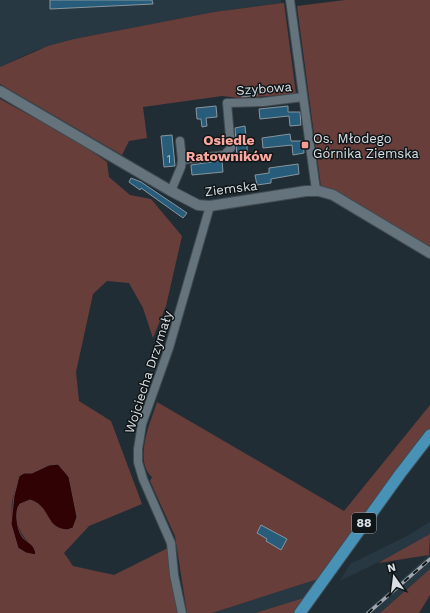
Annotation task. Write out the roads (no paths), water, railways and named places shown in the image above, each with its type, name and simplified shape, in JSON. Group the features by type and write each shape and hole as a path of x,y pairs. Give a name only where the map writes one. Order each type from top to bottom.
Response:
{"main road":[{"name":"88","path":"300,613 400,474 430,435"},
{"name":"88","path":"309,613 430,447"}],"street":[{"name":"Szybowa","path":"290,0 316,190"},
{"name":"Ziemska","path":"0,91 171,191 198,205 210,206 316,190 333,195 430,253"},
{"name":"Szybowa","path":"182,160 224,154 228,152 230,148 227,103 303,97"},
{"path":"171,191 182,167 180,141"},
{"name":"Wojciecha Drzymały","path":"182,613 174,575 171,543 141,474 138,462 138,443 142,424 170,348 210,206"}],"railway":[{"path":"368,613 430,559"}],"place":[{"name":"Os. Młodego Górnika Ziemska","path":"305,145"}],"district":[{"name":"Osiedle Ratowników","path":"229,148"}]}
